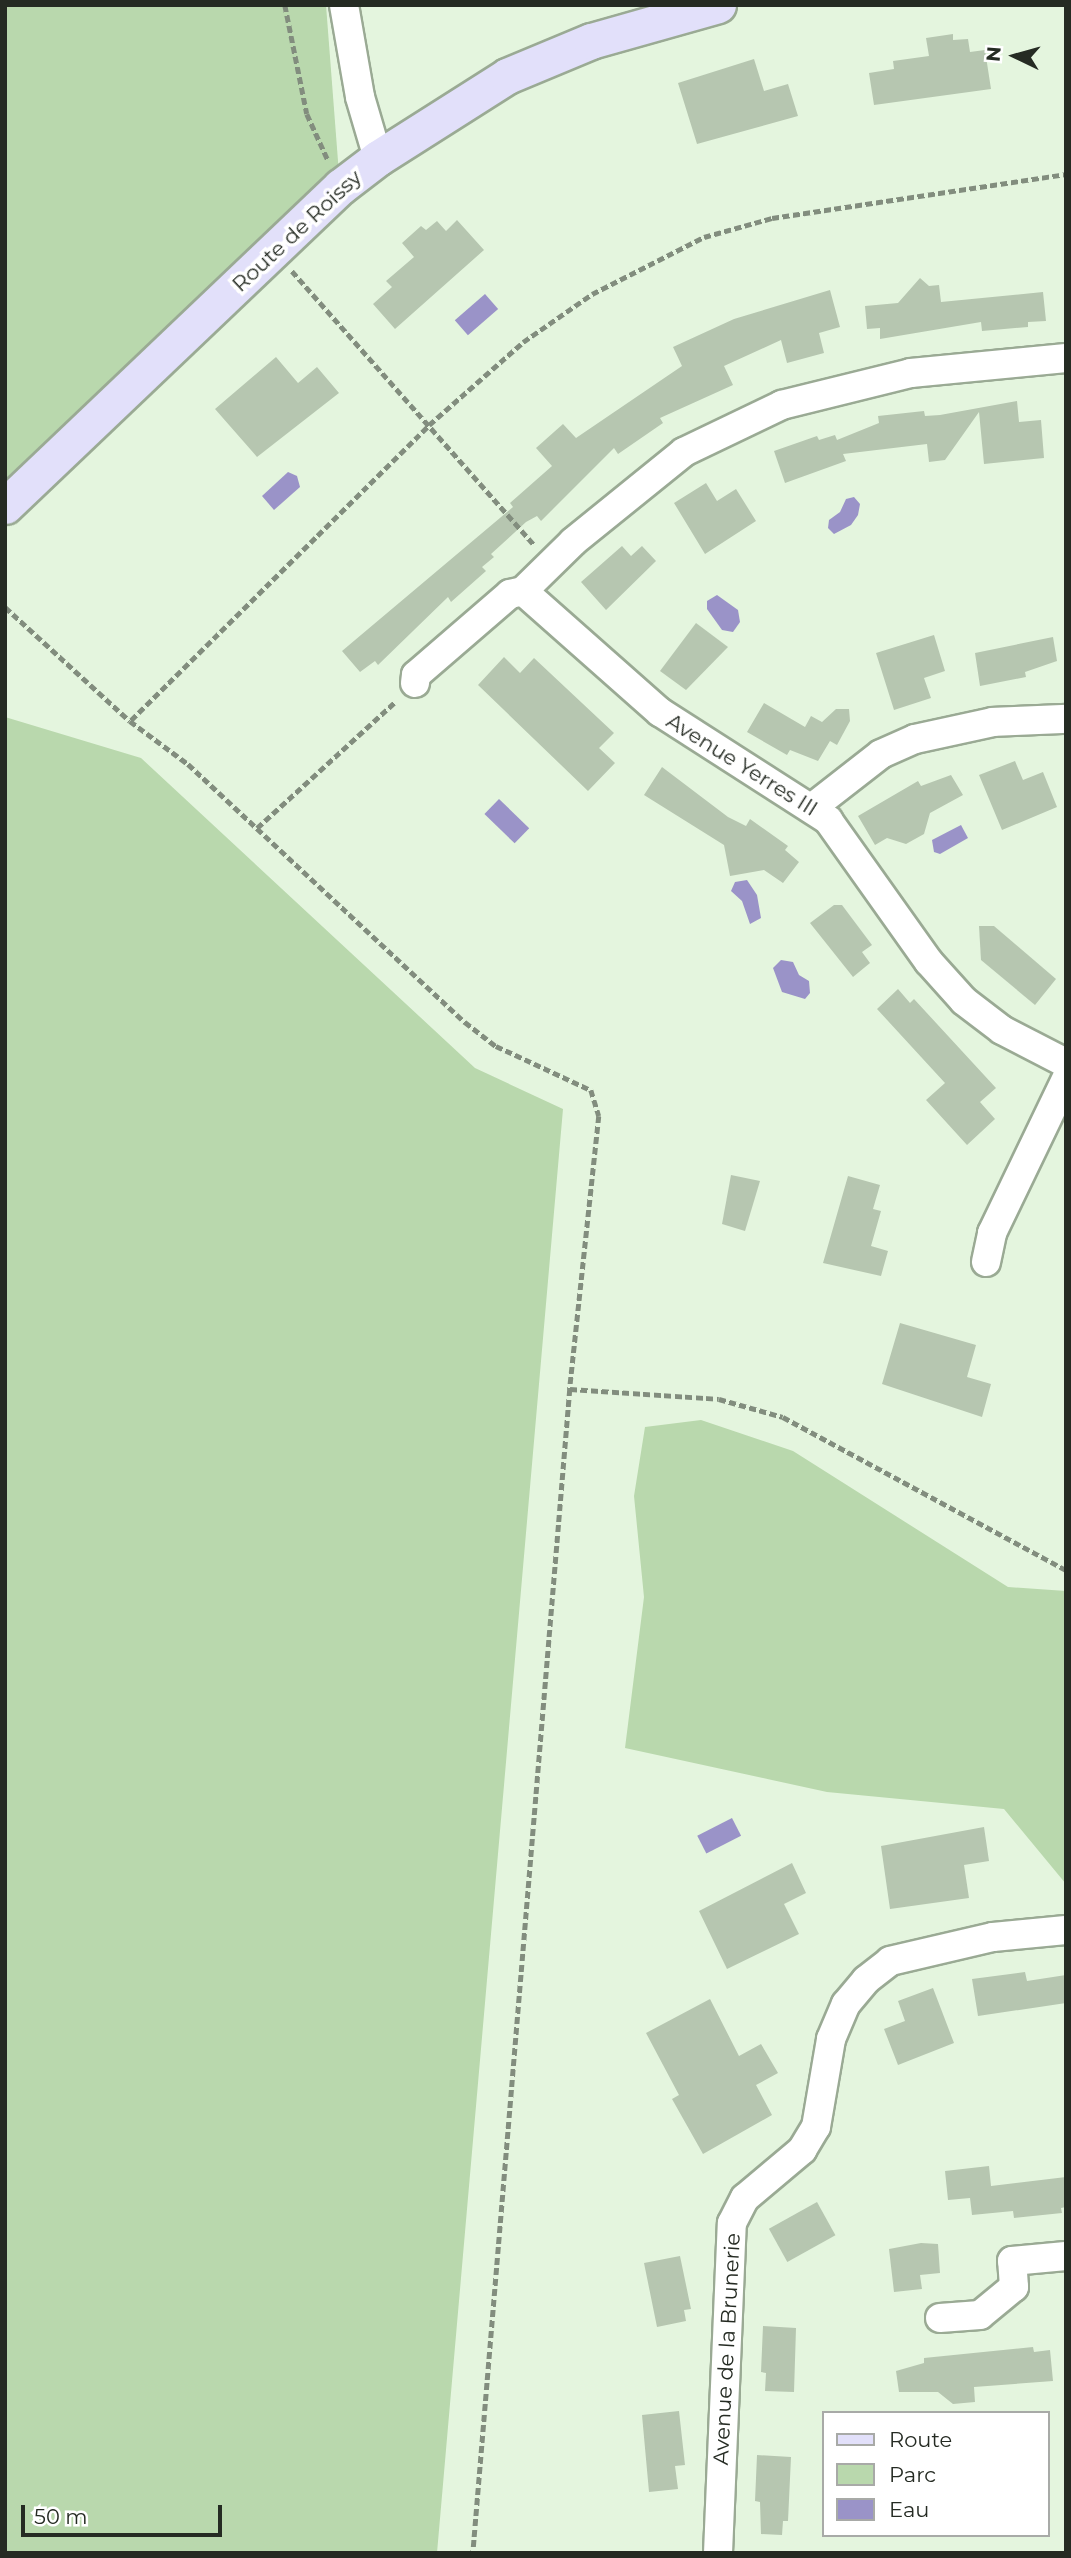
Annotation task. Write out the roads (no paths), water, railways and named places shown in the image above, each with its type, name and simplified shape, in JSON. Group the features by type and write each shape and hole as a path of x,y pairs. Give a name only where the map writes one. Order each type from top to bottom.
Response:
{"main road":[{"name":"Route de Roissy","path":"5,506 275,252 340,187 378,158 507,76 591,41 718,5"}],"street":[{"path":"344,5 360,97 378,158"},
{"path":"415,683 416,676 499,603 523,591 549,562 684,452 782,405 911,373 1066,358"},
{"name":"Avenue Yerres III","path":"523,591 660,712 754,776 813,807 828,820 929,962 964,1001 1002,1030 1066,1063"},
{"path":"813,807 881,754 915,739 993,722 1066,719"},
{"path":"986,1262 992,1233 1066,1079"},
{"name":"Avenue de la Brunerie","path":"718,2553 732,2223 745,2198 797,2155 816,2127 831,2039 846,2004 866,1979 890,1961 993,1937 1066,1930"},
{"path":"940,2318 980,2315 1014,2287 1013,2261 1066,2256"}],"water":[{"path":"485,294 498,309 468,335 455,320"},
{"path":"288,472 297,476 300,487 274,510 262,496"},
{"path":"854,497 860,504 858,515 851,525 834,534 828,528 829,520 840,512 846,499"},
{"path":"717,595 738,610 740,622 733,632 722,630 707,609 707,601"},
{"path":"499,799 529,828 515,843 484,814"},
{"path":"961,825 968,838 940,854 934,852 932,840"},
{"path":"747,880 757,895 761,918 750,924 742,901 731,891 735,882"},
{"path":"781,960 793,962 799,975 809,981 810,993 805,999 782,992 773,968"},
{"path":"732,1818 741,1836 706,1854 697,1836"}]}
